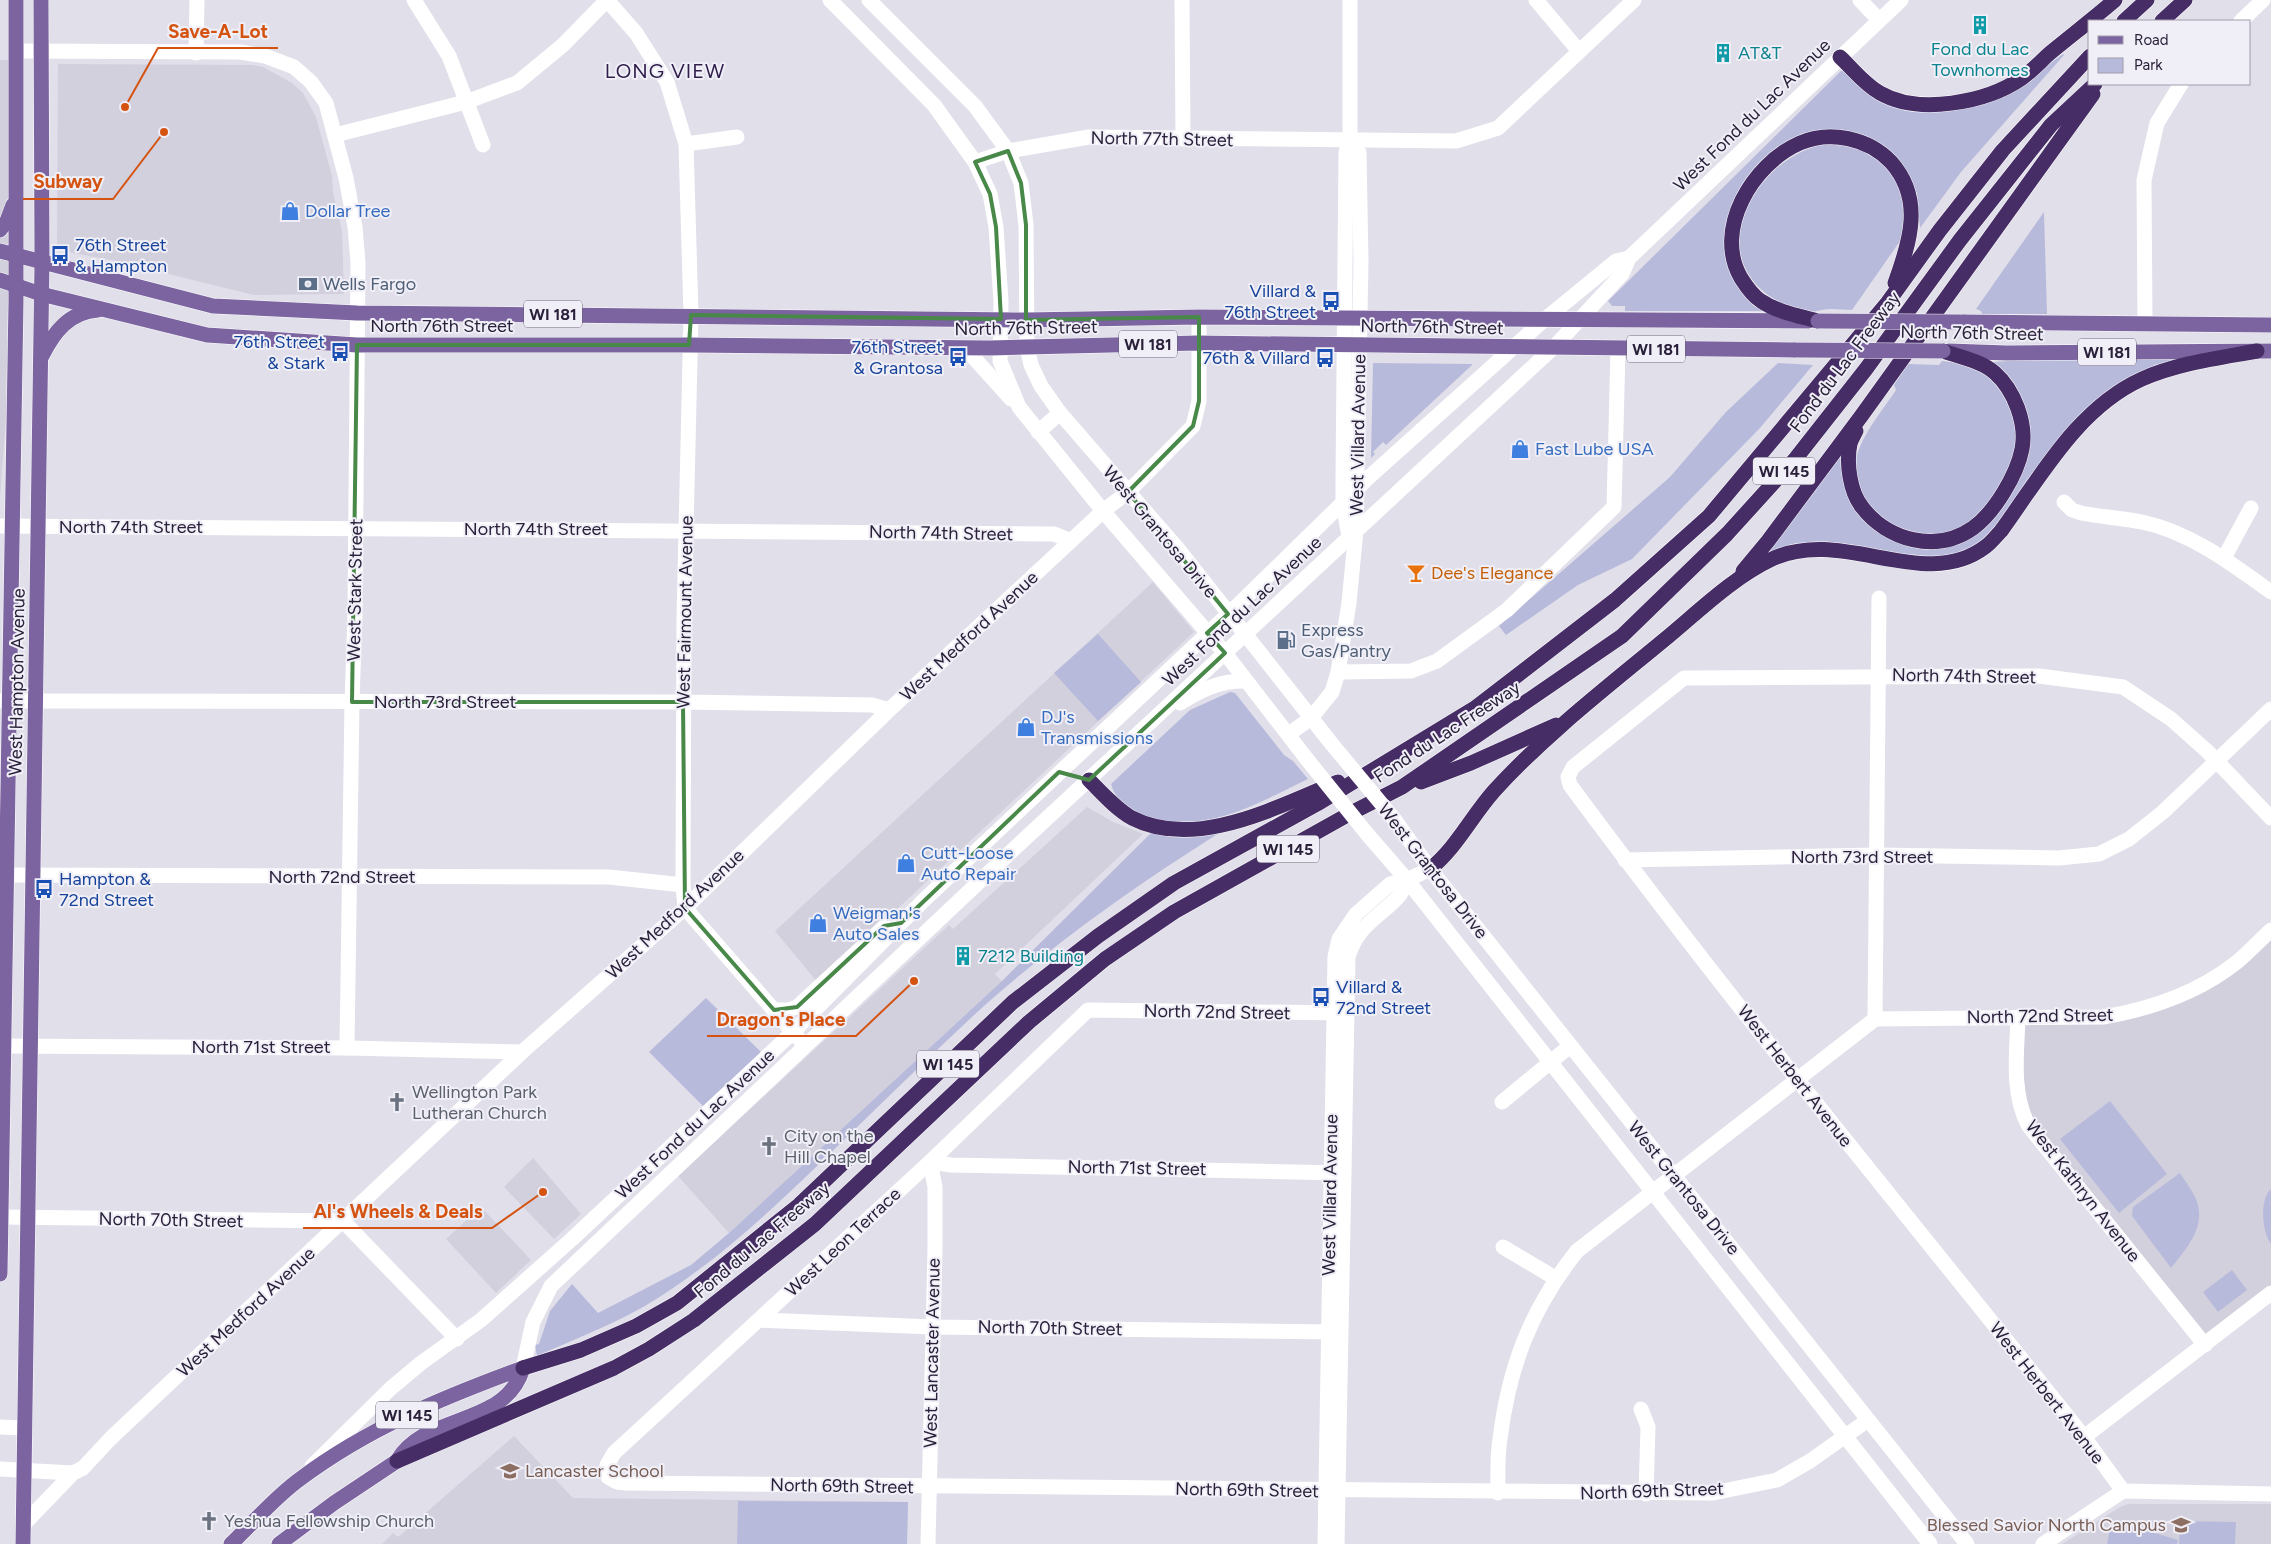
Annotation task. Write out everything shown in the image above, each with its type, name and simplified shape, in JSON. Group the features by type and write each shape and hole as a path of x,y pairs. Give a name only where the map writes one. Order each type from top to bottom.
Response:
{"highway":[{"path":"2091,20 2115,0"},
{"path":"2125,20 2147,0"},
{"path":"2163,20 2185,0"},
{"path":"1840,57 1871,87 1893,99 1913,104 1933,105 1971,99 1996,92 2021,79 2088,23"},
{"name":"Fond du Lac Freeway","path":"524,1368 581,1350 636,1326 677,1303 799,1205 1013,1002 1098,936 1174,883 1317,804 1475,708 1615,600 1710,516 1888,302 2003,150 2088,58"},
{"name":"Fond du Lac Freeway","path":"397,1462 614,1368 649,1349 694,1320 815,1224 1029,1022 1105,959 1174,912 1351,813 1402,787 1622,636 1727,534 1796,458 1866,369 1960,240 2051,125 2094,85"},
{"path":"1722,592 1768,541 1862,415 2100,85"},
{"path":"1818,321 1780,310 1761,302 1746,285 1735,268 1731,235 1741,201 1756,180 1771,164 1799,143 1821,137 1859,141 1877,150 1900,173 1909,190 1912,208 1912,230 1907,252 1888,302"},
{"path":"1862,415 1850,444 1849,467 1852,485 1858,502 1871,519 1888,531 1908,540 1930,542 1951,539 1972,529 1994,506 2015,469 2022,449 2020,413 2010,392 1993,372 1943,351"},
{"path":"1430,870 1446,857 1494,791 1566,721 1722,592 1754,568 1775,558 1803,550 1845,550 1923,564 1957,561 1973,555 1986,547 2001,531 2080,425 2106,402 2142,379 2167,370 2264,351"},
{"path":"1402,787 1471,763 1566,721"},
{"path":"1089,780 1120,810 1134,819 1162,827 1198,829 1250,817 1382,765"}],"main road":[{"name":"West Hampton Avenue","path":"0,1274 6,526 16,284 16,0"},
{"name":"West Hampton Avenue","path":"23,1544 40,294 42,262 41,0"},
{"path":"0,230 7,222 16,194"},
{"name":"North 76th Street","path":"0,251 213,306 357,313 1001,320 1199,317 1578,321 2145,322 2271,326"},
{"name":"North 76th Street","path":"0,280 16,284 40,294 220,338 358,345 689,345 1001,348 1197,343 2007,353 2264,351"},
{"path":"40,360 55,332 71,318 88,311 110,311"},
{"path":"397,1462 402,1451 422,1436 500,1402 516,1385 524,1368"},
{"name":"West Fond du Lac Avenue","path":"231,1544 299,1479 359,1439 390,1422 470,1388 524,1368"},
{"name":"WI 145","path":"279,1544 334,1503 397,1462"}],"street":[{"path":"196,53 197,0"},
{"path":"414,0 449,56 483,145"},
{"path":"17,51 240,52 265,56 294,67 311,82 326,103 335,135 466,102 517,83 563,45 607,0"},
{"name":"West Fairmount Avenue","path":"607,0 636,33 667,82 686,144 690,316 684,702 683,885 685,908"},
{"name":"West Grantosa Drive","path":"830,0 934,105 975,162 990,194 996,226 1001,320 1000,358 1004,374 1019,407 1103,511 1225,653 1306,758 1407,880 1930,1544"},
{"name":"West Grantosa Drive","path":"869,0 975,106 1008,151 1020,183 1026,225 1027,347 1031,365 1041,386 1060,413 1178,549 1244,635 1394,819 1430,870 1967,1544"},
{"path":"1182,0 1183,139"},
{"name":"West Villard Avenue","path":"1288,734 1311,718 1332,692 1338,672 1349,603 1357,489 1352,319 1359,152 1350,141 1350,0"},
{"path":"1536,0 1578,50"},
{"path":"1350,141 1456,141 1498,128 1578,50 1634,0"},
{"path":"1860,0 1879,20"},
{"name":"West Fond du Lac Avenue","path":"524,1368 533,1322 551,1286 1151,721 1244,635 1353,540 1554,347 1622,274 1629,258 1901,0"},
{"path":"2242,20 2263,0"},
{"path":"2145,322 2144,180 2157,122 2180,85"},
{"name":"West Stark Street","path":"335,135 355,227 358,263 356,529 347,1048"},
{"path":"686,144 737,137"},
{"name":"North 77th Street","path":"975,162 1008,151 1089,137 1350,141"},
{"name":"West Fond du Lac Avenue","path":"299,1479 390,1389 422,1363 458,1339 510,1296 558,1252 792,1032 901,923 1228,614 1357,489 1517,347 1544,320 1616,261 1629,258"},
{"name":"West Medford Avenue","path":"23,1525 73,1473 83,1468 111,1438 522,1052 685,908 889,710 1103,511 1128,492 1193,426 1199,400 1197,343 1199,317"},
{"name":"West Villard Avenue","path":"1352,345 1343,502 1353,540"},
{"path":"965,348 1019,407"},
{"path":"1338,672 1411,671 1425,667 1444,656 1507,610 1614,507 1618,348"},
{"path":"1038,432 1060,413"},
{"path":"2064,502 2072,510 2081,513 2143,522 2167,530 2224,558 2271,592"},
{"path":"2224,558 2250,508"},
{"name":"North 74th Street","path":"6,526 1054,534 1071,541"},
{"path":"1498,1493 1499,1441 1510,1381 1527,1330 1555,1278 1577,1251 1874,1019 1879,598"},
{"name":"North 74th Street","path":"1684,678 1879,675 2039,676 2123,687 2171,719 2218,761 2271,818"},
{"name":"West Herbert Avenue","path":"1684,678 1573,767 1568,777 1570,785 1625,860 1797,1080 2084,1437 2123,1491"},
{"path":"1151,721 1198,692 1214,685 1246,681"},
{"name":"North 73rd Street","path":"4,701 684,702 872,705 889,710"},
{"name":"North 73rd Street","path":"1625,860 1876,855 2059,858 2098,854 2129,839 2163,812 2271,708"},
{"path":"1059,772 1078,775 1089,780"},
{"name":"West Villard Avenue","path":"1337,1544 1332,1491 1340,1013 1334,957 1339,939 1356,914 1390,884 1407,880 1430,870"},
{"name":"North 72nd Street","path":"3,875 609,878 683,885"},
{"path":"685,908 792,1032 806,1045"},
{"path":"774,1010 788,1010 796,1007 884,926 901,923"},
{"name":"North 72nd Street","path":"1874,1019 2103,1017 2139,1011 2188,993 2236,962 2271,930"},
{"name":"North 72nd Street","path":"1088,1010 1340,1013"},
{"name":"West Leon Terrace","path":"608,1477 607,1465 614,1452 930,1162 1088,1010"},
{"name":"West Kathryn Avenue","path":"2018,1017 2016,1091 2020,1110 2028,1124 2204,1345"},
{"name":"North 71st Street","path":"2,1046 347,1048 522,1052"},
{"path":"1502,1102 1570,1046"},
{"name":"North 71st Street","path":"930,1162 952,1165 1338,1173"},
{"name":"West Lancaster Avenue","path":"928,1544 935,1187 930,1162"},
{"name":"North 70th Street","path":"0,1217 343,1221"},
{"path":"343,1221 458,1339"},
{"path":"1503,1248 1555,1278"},
{"path":"2084,1437 2271,1293"},
{"name":"North 70th Street","path":"759,1320 933,1327 1334,1332"},
{"path":"1641,1409 1648,1426 1646,1494"},
{"name":"North 69th Street","path":"608,1477 617,1482 628,1483 1498,1493 1712,1493 1776,1480 1810,1462 1868,1420"},
{"path":"0,1427 24,1428"},
{"path":"0,1469 73,1473"},
{"name":"West Villard Avenue","path":"1325,1544 1332,1491"},
{"path":"2043,1544 2123,1491 2271,1494"}],"highlighted area":[{"path":"1008,151 1021,183 1026,225 1026,320 1199,317 1199,401 1193,426 1128,492 1228,614 1207,633 1225,653 1089,780 1059,772 901,923 884,926 797,1007 774,1010 685,908 683,702 352,702 357,345 689,345 691,315 1001,319 996,227 990,194 975,162"}],"shaded area":[{"path":"0,60 17,60 16,284 0,498"},
{"path":"58,64 252,65 263,67 292,83 303,93 316,117 332,176 333,192 342,231 344,294 254,295 116,261 57,250"},
{"path":"1153,582 1194,632 818,983 775,931"},
{"path":"1087,807 1113,822 1143,834 995,974 1002,981 729,1233 678,1176 949,925 953,929"},
{"path":"2271,930 2271,1293 2205,1345 2028,1124 2018,1017 2103,1017 2188,993"},
{"path":"533,1158 581,1214 554,1239 504,1187"},
{"path":"481,1207 531,1260 496,1293 446,1239"},
{"name":"Lancaster School","path":"514,1436 573,1498 908,1502 907,1544 382,1544 393,1533 398,1537"},
{"name":"Blessed Savior North Campus","path":"2128,1504 2271,1504 2271,1544 2062,1544 2120,1507"}],"green space":[{"path":"2063,54 1961,172 1920,228 1917,194 1910,177 1838,132 1758,172 1728,243 1763,311 1625,311 1625,306 1612,306 1608,301 1841,71 1846,71 1912,108 2019,85"},
{"path":"1826,143 1860,147 1887,163 1900,183 1907,231 1852,310 1829,309 1806,312 1769,296 1749,275 1740,250 1741,223 1752,197 1771,174 1796,155"},
{"path":"2044,212 2047,314 1982,314 1981,311 1976,309"},
{"path":"2057,358 2188,359 2154,365 2154,369 2124,383 1992,535 1960,553 1944,557 1899,554 1830,542 1816,543 1764,554 1844,442 1844,467 1879,531 1960,540 2029,450 2030,427 2024,404 2018,391 1994,362"},
{"path":"1942,361 1979,369 1992,377 2003,392 2015,416 2018,423 2019,437 2012,466 2004,483 1986,509 1963,527 1938,535 1924,536 1911,534 1889,523 1869,505 1857,483 1855,471 1856,458 1863,440 1896,390 1894,385 1908,364 1939,365"},
{"path":"1373,363 1472,365 1386,445 1383,442 1373,452 1375,454 1371,458"},
{"path":"1778,363 1813,365 1760,428 1632,559 1578,585 1506,635 1499,626 1670,477 1726,412"},
{"path":"1098,634 1141,682 1098,721 1054,673"},
{"path":"1230,692 1235,693 1284,755 1293,761 1308,779 1249,807 1208,820 1166,821 1139,814 1119,800 1111,784 1190,710"},
{"path":"1154,830 1219,833 1098,914 1012,981 942,1045 778,1203 700,1269 658,1298 629,1315 537,1356 535,1345 539,1344 550,1311 572,1284 598,1313 691,1265 729,1233 1002,981"},
{"path":"706,998 762,1053 703,1106 649,1052"},
{"path":"2110,1101 2167,1174 2119,1213 2060,1139"},
{"path":"2180,1173 2196,1199 2199,1218 2194,1236 2171,1268 2132,1216 2133,1207"},
{"path":"2271,1189 2271,1244 2264,1224 2263,1208 2267,1194"},
{"path":"2232,1270 2247,1290 2218,1312 2203,1292"},
{"path":"738,1501 908,1502 907,1544 737,1544"},
{"path":"2180,1521 2236,1522 2235,1544 2179,1544"},
{"path":"2118,1522 2178,1540 2177,1544 2107,1544 2110,1528"}],"place":[{"name":"Fond du Lac Townhomes","path":"1980,25"},
{"name":"AT&T","path":"1723,53"},
{"name":"Save-A-Lot","path":"125,107"},
{"name":"Subway","path":"164,132"},
{"name":"Dollar Tree","path":"290,211"},
{"name":"76th Street & Hampton","path":"60,255"},
{"name":"Wells Fargo","path":"308,284"},
{"name":"Villard & 76th Street","path":"1331,301"},
{"name":"76th Street & Stark","path":"340,352"},
{"name":"76th Street & Grantosa","path":"958,357"},
{"name":"76th & Villard","path":"1325,358"},
{"name":"Fast Lube USA","path":"1520,449"},
{"name":"Dee's Elegance","path":"1416,573"},
{"name":"Express Gas/Pantry","path":"1286,640"},
{"name":"DJ's Transmissions","path":"1026,727"},
{"name":"Cutt-Loose Auto Repair","path":"906,863"},
{"name":"Hampton & 72nd Street","path":"44,889"},
{"name":"Weigman's Auto Sales","path":"818,923"},
{"name":"7212 Building","path":"963,956"},
{"name":"Dragon's Place","path":"914,981"},
{"name":"Villard & 72nd Street","path":"1321,997"},
{"name":"Wellington Park Lutheran Church","path":"397,1102"},
{"name":"City on the Hill Chapel","path":"769,1146"},
{"name":"Al's Wheels & Deals","path":"543,1192"},
{"name":"Lancaster School","path":"510,1471"},
{"name":"Yeshua Fellowship Church","path":"209,1521"},
{"name":"Blessed Savior North Campus","path":"2181,1525"}],"district":[{"name":"LONG VIEW","path":"665,71"}]}
